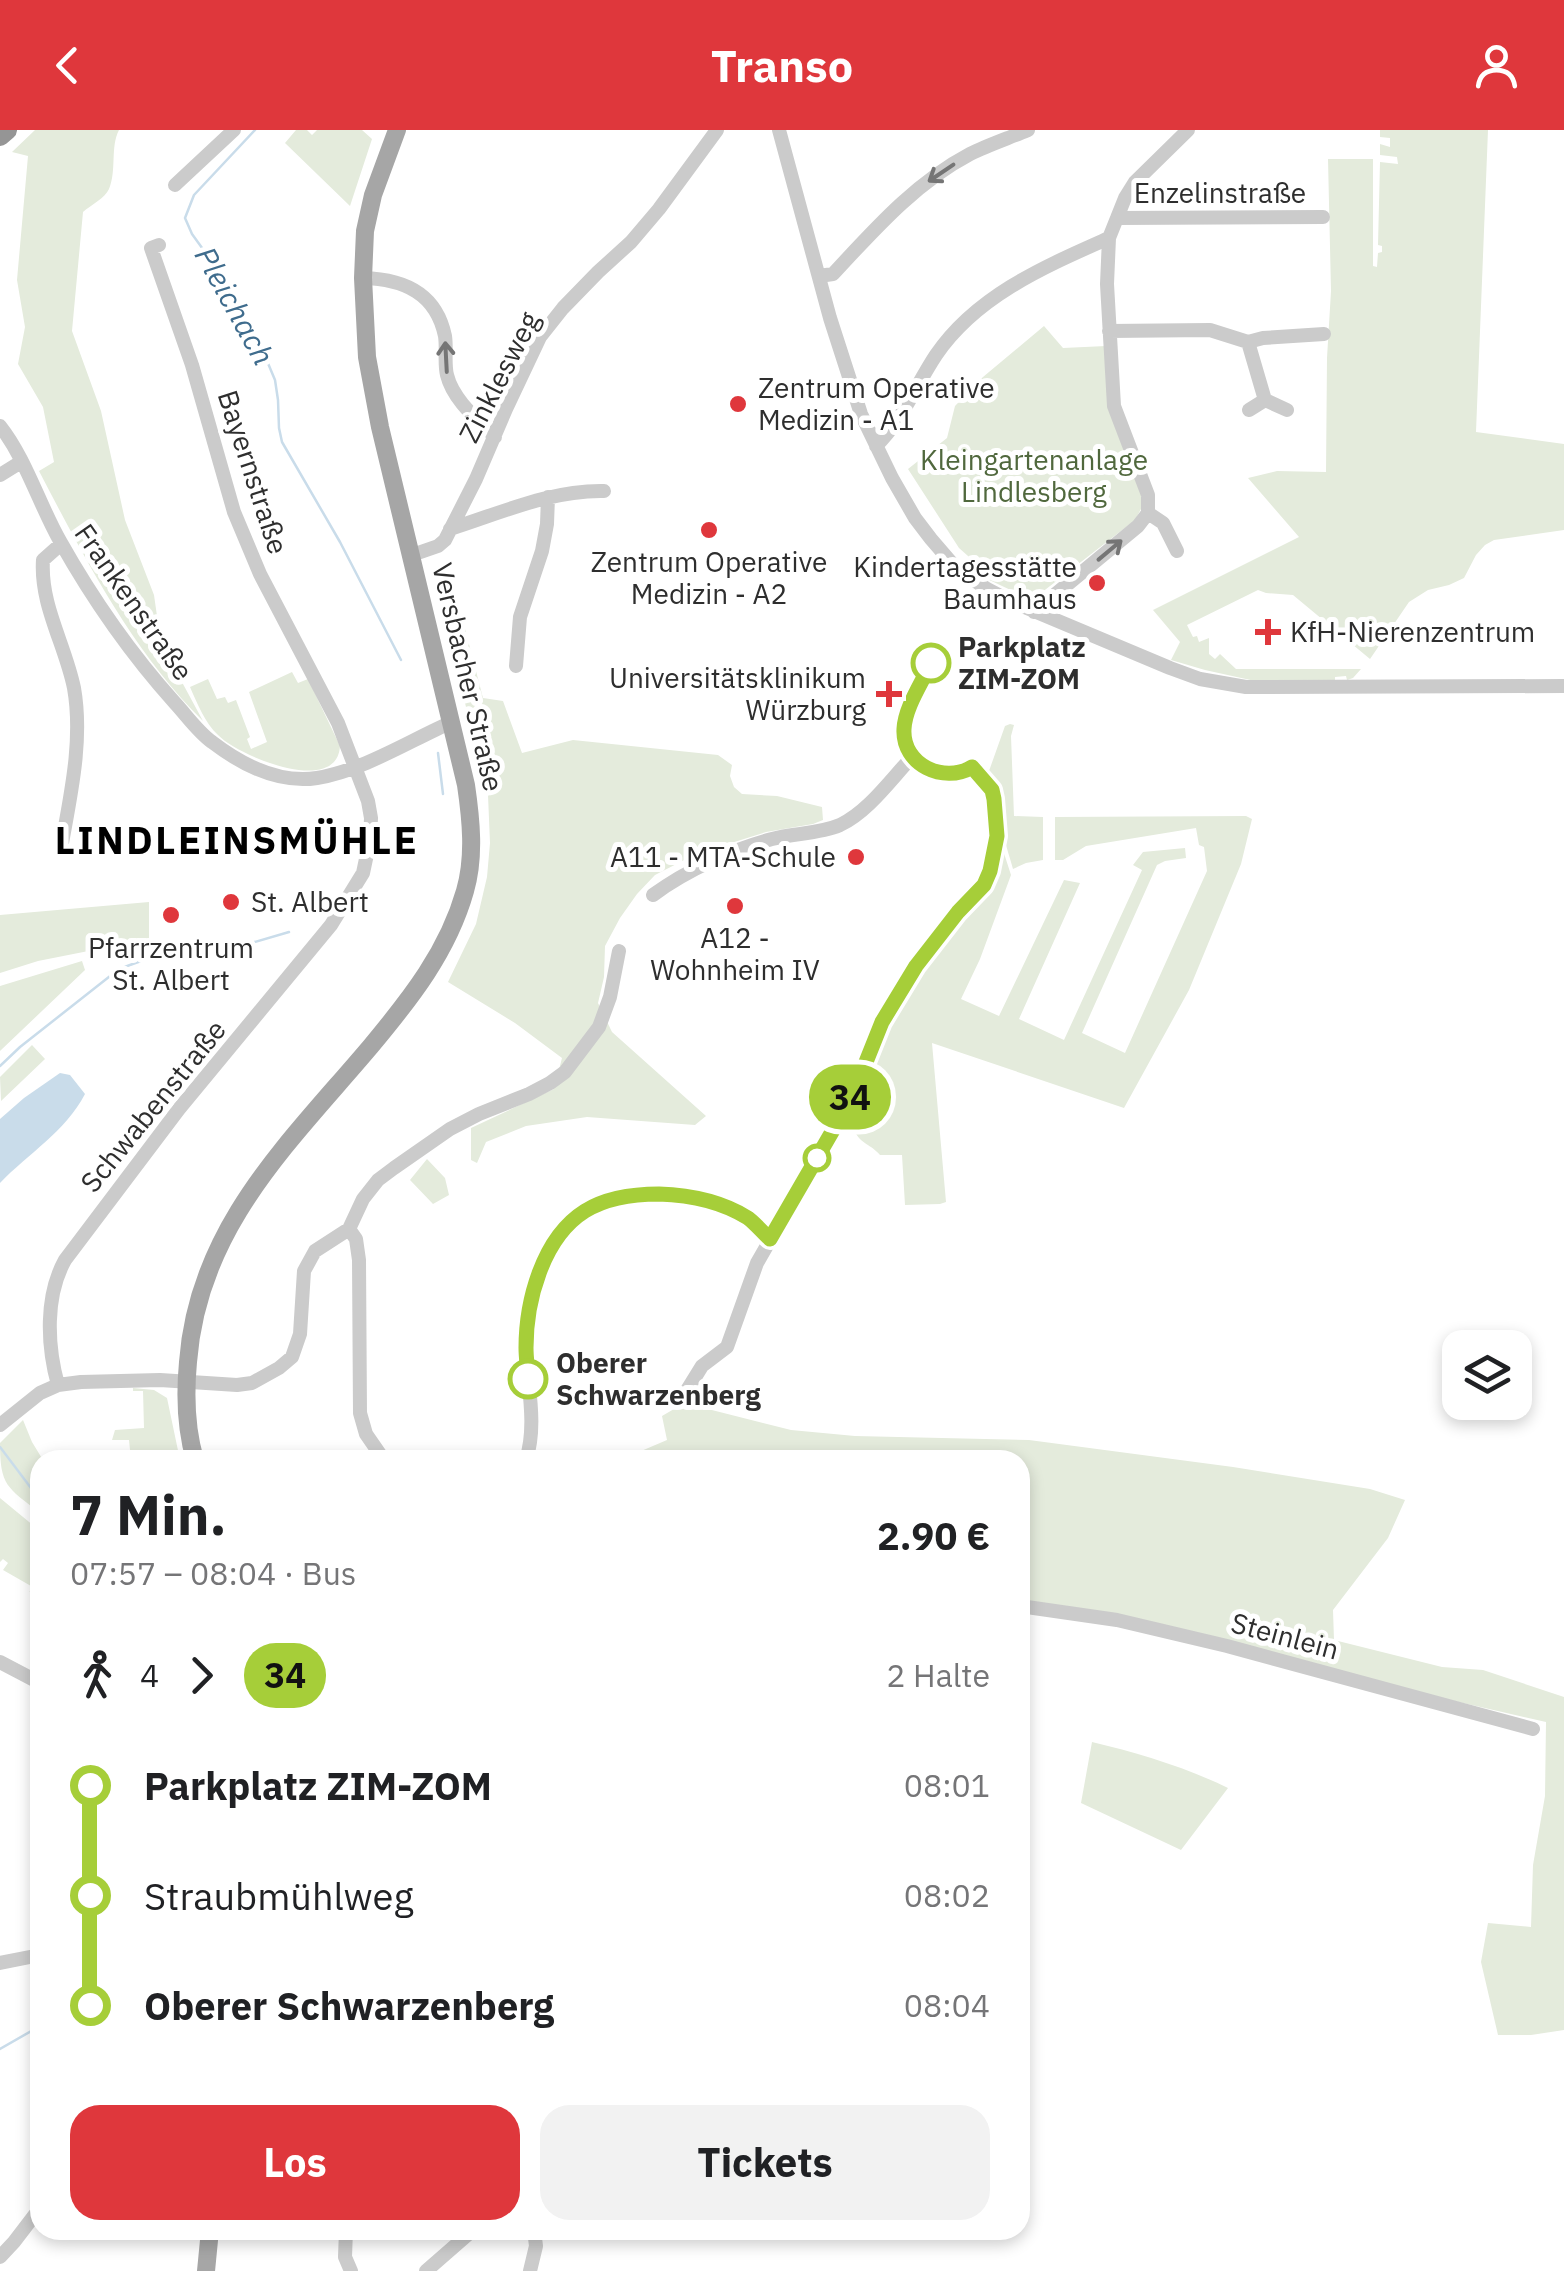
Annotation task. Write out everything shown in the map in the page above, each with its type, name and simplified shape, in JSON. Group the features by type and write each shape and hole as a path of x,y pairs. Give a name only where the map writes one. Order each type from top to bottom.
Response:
{"highway":[{"path":"0,136 6,130"}],"main road":[{"name":"Versbacher Straße","path":"194,1450 186,1381 189,1348 198,1299 228,1227 285,1147 407,1002 439,956 467,886 471,848 466,785 367,357 364,242 379,175 397,130"},
{"path":"206,2271 209,2240"}],"street":[{"path":"176,185 234,130"},
{"name":"Zinklesweg","path":"412,555 445,540 540,337 640,231 716,130"},
{"path":"779,130 846,374 861,414 915,518 956,568 987,590 1170,668 1200,679 1246,687 1564,686"},
{"path":"819,276 833,274 914,192 969,155 1028,130"},
{"path":"1034,612 1138,526 1148,513 1148,495 1114,406 1107,284 1109,238 1135,182 1188,130"},
{"name":"Enzelinstraße","path":"1118,218 1323,217"},
{"path":"876,446 889,434 938,351 968,318 1036,271 1109,238"},
{"name":"Bayernstraße","path":"159,245 151,248 192,365 234,512 260,574 338,723 354,766"},
{"path":"364,278 400,282 423,297 440,318 446,338 447,377 459,399 495,437"},
{"path":"1109,331 1210,330 1248,342 1324,334"},
{"path":"1248,342 1265,400 1287,410"},
{"path":"1249,410 1265,400"},
{"name":"Frankenstraße","path":"0,426 61,544 123,639 208,740 248,766 271,775 317,778 354,766 452,722"},
{"path":"0,475 21,462"},
{"path":"450,529 548,497 580,490 604,491"},
{"path":"516,666 520,616 542,551 548,497"},
{"path":"1148,513 1163,522 1177,551"},
{"path":"61,544 43,560 43,568 44,591 74,688 77,745 62,843"},
{"path":"653,895 684,875 768,840 842,824 862,809 913,756"},
{"name":"Schwabenstraße","path":"58,1385 50,1325 53,1286 65,1260 179,1108 331,925 363,873 370,818 368,801 354,766"},
{"path":"681,1400 702,1366 727,1346 757,1263 843,1111 882,1022 916,966 984,885 995,840"},
{"path":"3,1423 40,1392 58,1385 186,1381 237,1386 252,1383 279,1368 292,1356 300,1334 304,1271 315,1250 349,1230 364,1199 378,1180 392,1170 450,1129 550,1084 565,1072 599,1027 610,997 619,951"},
{"path":"528,1450 532,1431 526,1357 528,1313 542,1263 562,1232 583,1212 607,1201 640,1194 701,1198 748,1218 770,1239"},
{"path":"349,1230 356,1239 359,1260 360,1414 366,1434 377,1450"},
{"name":"Steinlein","path":"1030,1607 1117,1620 1227,1646 1534,1729"},
{"path":"0,1662 30,1677"},
{"path":"0,1962 30,1958"},
{"path":"0,2256 30,2221"},
{"path":"346,2240 345,2257 351,2271"},
{"path":"450,2240 451,2250"},
{"path":"426,2271 462,2240"},
{"path":"530,2271 535,2240"}],"green space":[{"path":"35,130 119,130 109,189 83,212 72,331 101,411 125,520 154,595 158,623 203,721 177,694 132,634 92,570 39,471 54,462 43,407 18,364 25,327 17,280 28,156 12,152"},
{"path":"296,130 307,130 312,135 317,130 362,130 372,139 350,206 285,143"},
{"path":"1380,130 1488,130 1476,432 1564,444 1564,530 1494,540 1485,545 1464,578 1428,590 1409,602 1370,659 1293,595 1258,590 1187,625 1199,642 1209,638 1209,654 1215,659 1220,654 1236,669 1361,669 1347,680 1346,676 1335,680 1255,681 1171,660 1180,642 1153,610 1299,537 1248,478 1277,471 1326,472 1331,291 1328,159 1373,159 1373,266 1377,267 1378,253 1382,252 1378,245 1380,162 1398,164 1397,157 1380,155 1380,144 1390,147 1390,138 1380,137"},
{"name":"Kleingartenanlage Lindlesberg","path":"1044,326 1063,348 1106,346 1141,488 1141,509 1135,520 1032,600 983,577 986,572 959,548 908,469 947,438 955,406"},
{"path":"444,619 463,621 483,698 503,701 522,753 573,740 718,755 732,765 730,776 742,794 777,796 822,807 823,820 766,832 696,854 655,875 620,918 605,946 598,1003 612,1032 706,1116 695,1125 587,1117 526,1126 486,1142 477,1163 471,1160 471,1128 554,1089 562,1058 515,1023 448,982 476,924 490,843 488,795"},
{"path":"292,672 298,683 308,679 340,746 335,761 322,769 285,768 229,744 209,725 190,687 208,679 217,699 225,697 228,703 236,700 251,749 267,742 249,692"},
{"path":"1014,725 1014,816 1043,817 1043,860 1013,869 1004,836 1000,794 989,771 1005,726"},
{"path":"1055,817 1252,819 1241,864 1189,990 1124,1108 932,1043 946,1202 905,1205 902,1155 880,1155 854,1130 842,1128 885,1025 950,927 991,885 1002,847 1011,875 961,999 999,1016 1064,880 1080,883 1019,1019 1064,1040 1142,870 1133,865 1143,852 1185,848 1186,858 1157,865 1082,1033 1125,1053 1207,871 1204,847 1199,845 1196,828 1086,846 1063,860 1055,860"},
{"path":"149,902 149,939 38,961 0,973 0,915"},
{"path":"82,961 85,970 0,1051 0,986"},
{"path":"32,1045 45,1059 1,1101 0,1077"},
{"path":"427,1159 445,1178 449,1195 433,1204 410,1180"},
{"path":"154,1390 167,1398 178,1450 130,1450 129,1440 112,1440 115,1430 144,1428 143,1391 133,1391"},
{"path":"686,1402 791,1430 855,1436 1029,1440 1233,1467 1370,1489 1405,1500 1388,1538 1333,1610 1334,1640 1442,1667 1483,1670 1564,1697 1564,2030 1498,2035 1481,1962 1488,1923 1531,1927 1533,1865 1545,1796 1546,1722 1030,1603 1030,1450 644,1450 667,1440 662,1416"},
{"path":"23,1420 37,1450 30,1450 30,1505 4,1477 0,1443"},
{"path":"0,1498 30,1523 30,1585 3,1570 8,1563 3,1559 0,1562"},
{"path":"1092,1742 1161,1761 1228,1788 1181,1850 1081,1803"}],"water":[{"path":"60,1073 70,1075 85,1094 57,1131 0,1183 0,1119"}],"waterway":[{"name":"Pleichach","path":"255,130 194,195 185,218 262,349 275,380 282,442 401,660"},
{"name":"Pleichach","path":"438,753 443,794"},
{"name":"Pleichach","path":"0,1066 119,969 152,957 241,946 289,932"},
{"name":"Pleichach","path":"0,1447 30,1487"},
{"name":"Pleichach","path":"0,2049 30,2032"}],"bus line":[{"name":"34","path":"528,1379 528,1313 542,1263 562,1232 583,1212 607,1201 640,1194 701,1198 748,1218 770,1239 836,1125 882,1022 916,966 984,885 997,836 992,790 972,767 953,774 929,770 913,756 904,738 906,718 931,663"}],"place":[{"name":"Zentrum Operative Medizin - A1","path":"738,404"},
{"name":"Zentrum Operative Medizin - A2","path":"709,530"},
{"name":"Kindertagesstätte Baumhaus","path":"1097,583"},
{"name":"KfH-Nierenzentrum","path":"1268,632"},
{"name":"Parkplatz ZIM-ZOM","path":"931,663"},
{"name":"Universitätsklinikum Würzburg","path":"889,694"},
{"name":"A11 - MTA-Schule","path":"856,857"},
{"name":"St. Albert","path":"231,902"},
{"name":"A12 - Wohnheim IV","path":"735,906"},
{"name":"Pfarrzentrum St. Albert","path":"171,915"},
{"name":"Oberer Schwarzenberg","path":"528,1379"}],"district":[{"name":"LINDLEINSMÜHLE","path":"237,841"}]}
